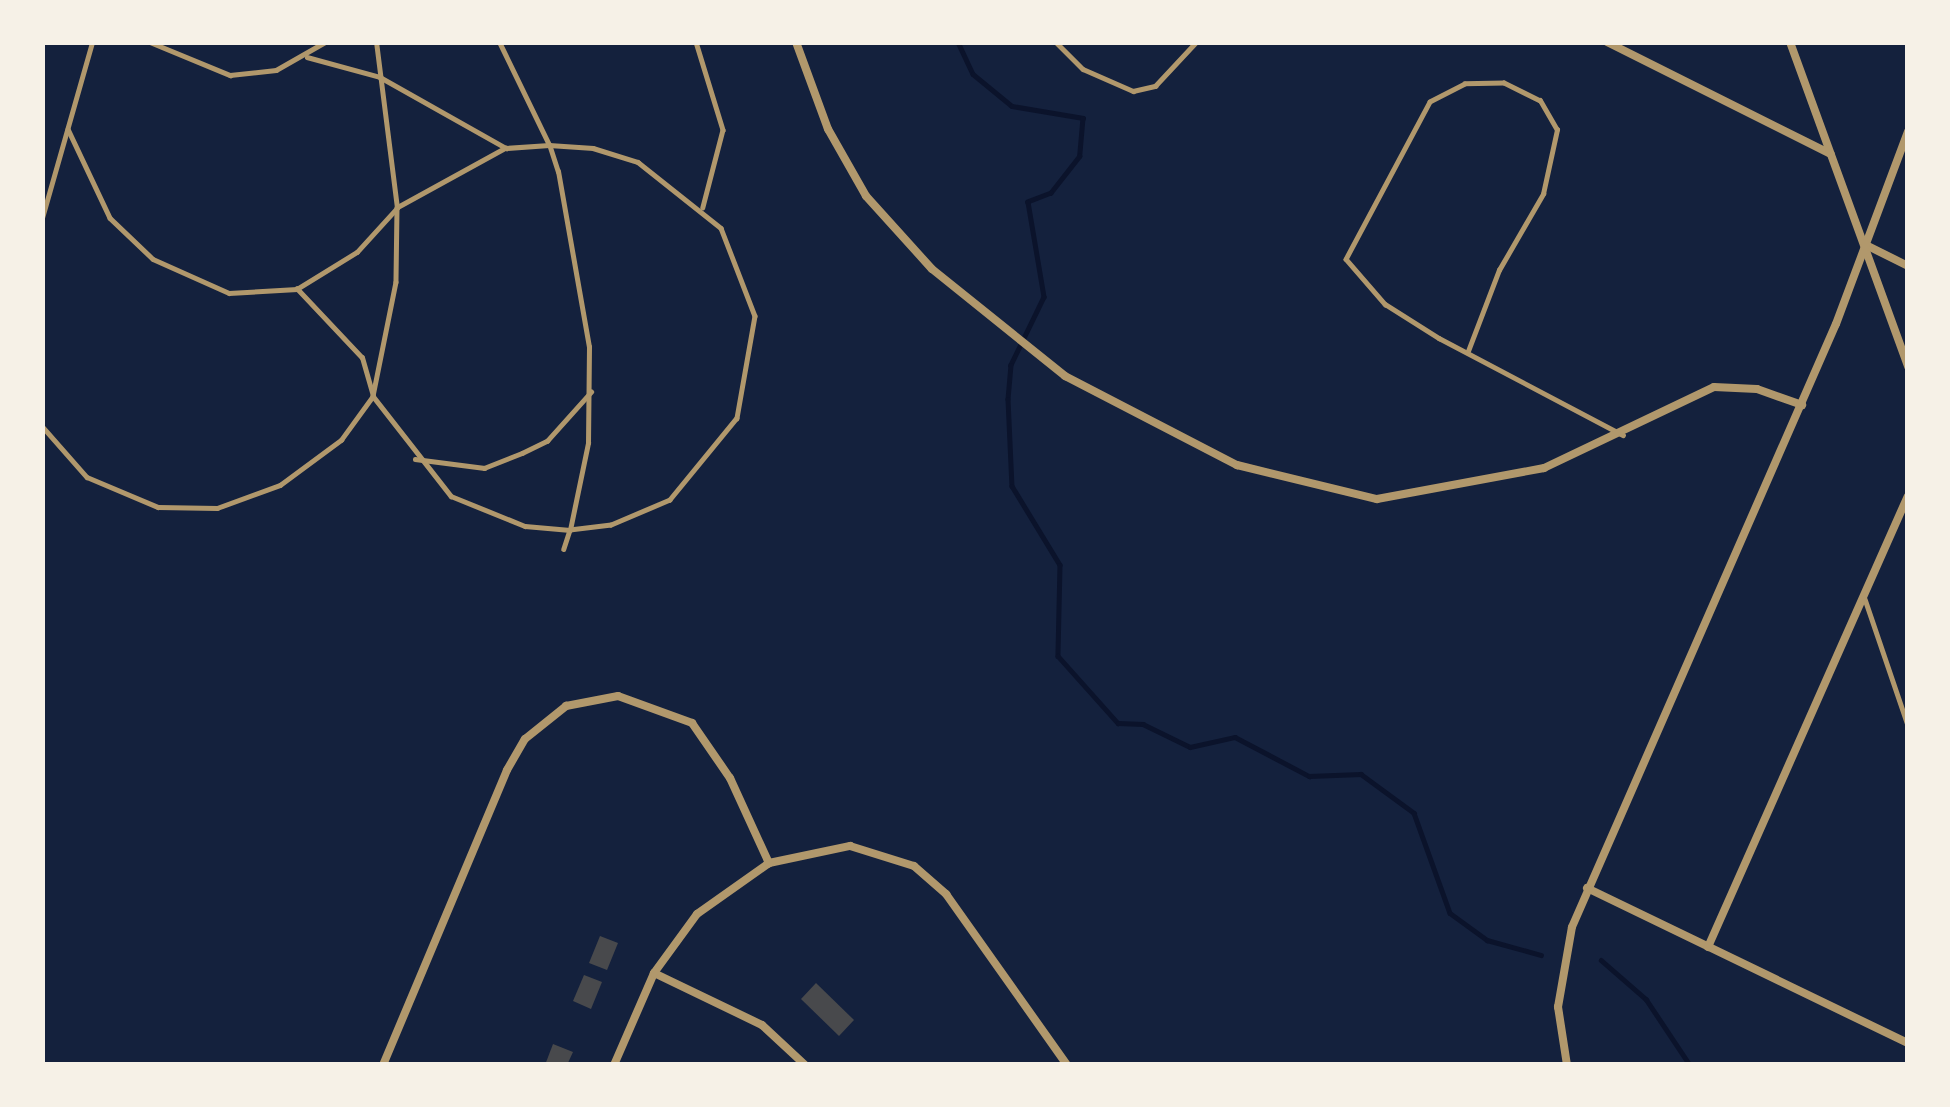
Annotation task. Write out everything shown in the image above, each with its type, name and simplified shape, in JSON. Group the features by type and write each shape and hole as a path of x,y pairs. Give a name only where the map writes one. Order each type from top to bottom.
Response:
{"street":[{"path":"796,42 828,129 866,196 932,269 1028,348 1153,425 1238,465 1332,493 1377,499 1491,483 1623,435 1714,387 1757,389 1802,405"},
{"path":"1607,42 1832,154"},
{"path":"1790,42 1908,367"},
{"path":"1568,1065 1562,966 1587,888 1802,405 1908,131"},
{"path":"1897,156 1908,152"},
{"path":"1865,245 1908,266"},
{"path":"1708,946 1908,496"},
{"path":"382,1065 506,770 525,739 566,706 618,696 692,723 730,778 769,862"},
{"path":"614,1065 654,973 697,914 769,862 850,846 914,866 946,894 1067,1065"},
{"path":"1587,888 1908,1042"},
{"path":"654,973 762,1025 805,1065"}],"lane":[{"path":"42,218 92,42"},
{"path":"150,42 230,75 307,57 325,42"},
{"path":"42,426 87,477 119,496 217,508 312,465 374,396 396,282 397,208 376,42"},
{"path":"499,42 549,145 591,391 564,549"},
{"path":"696,42 723,130 703,207"},
{"path":"1056,42 1083,69 1133,91 1155,86 1196,42"},
{"path":"307,57 380,77 506,148"},
{"path":"1468,351 1499,270 1543,194 1557,130 1540,100 1504,83 1465,84 1430,102 1346,259 1385,304 1468,351 1623,435"},
{"path":"68,129 110,218 153,259 229,293 297,289 357,252 397,208 506,148 549,145 638,162 703,207 736,254 755,316 737,418 670,500 611,525 570,530 488,515 451,496 415,459 374,396 362,358 297,289"},
{"path":"415,459 484,467 522,453 547,440 591,391"},
{"path":"1864,594 1908,725"}],"building":[{"path":"600,936 618,943 607,970 589,963"},
{"path":"584,975 602,982 591,1009 573,1001"},
{"path":"816,983 854,1020 839,1036 801,999"},
{"path":"553,1044 573,1052 567,1065 545,1065"}],"waterway":[{"path":"958,42 973,74 1012,106 1083,118 1080,156 1051,193 1028,202 1044,297 1011,365 1008,399 1012,486 1060,565 1058,656 1118,723 1143,724 1190,747 1235,737 1309,776 1361,774 1414,813 1450,913 1487,940 1541,955"},
{"path":"1601,960 1646,999 1690,1065"}]}
